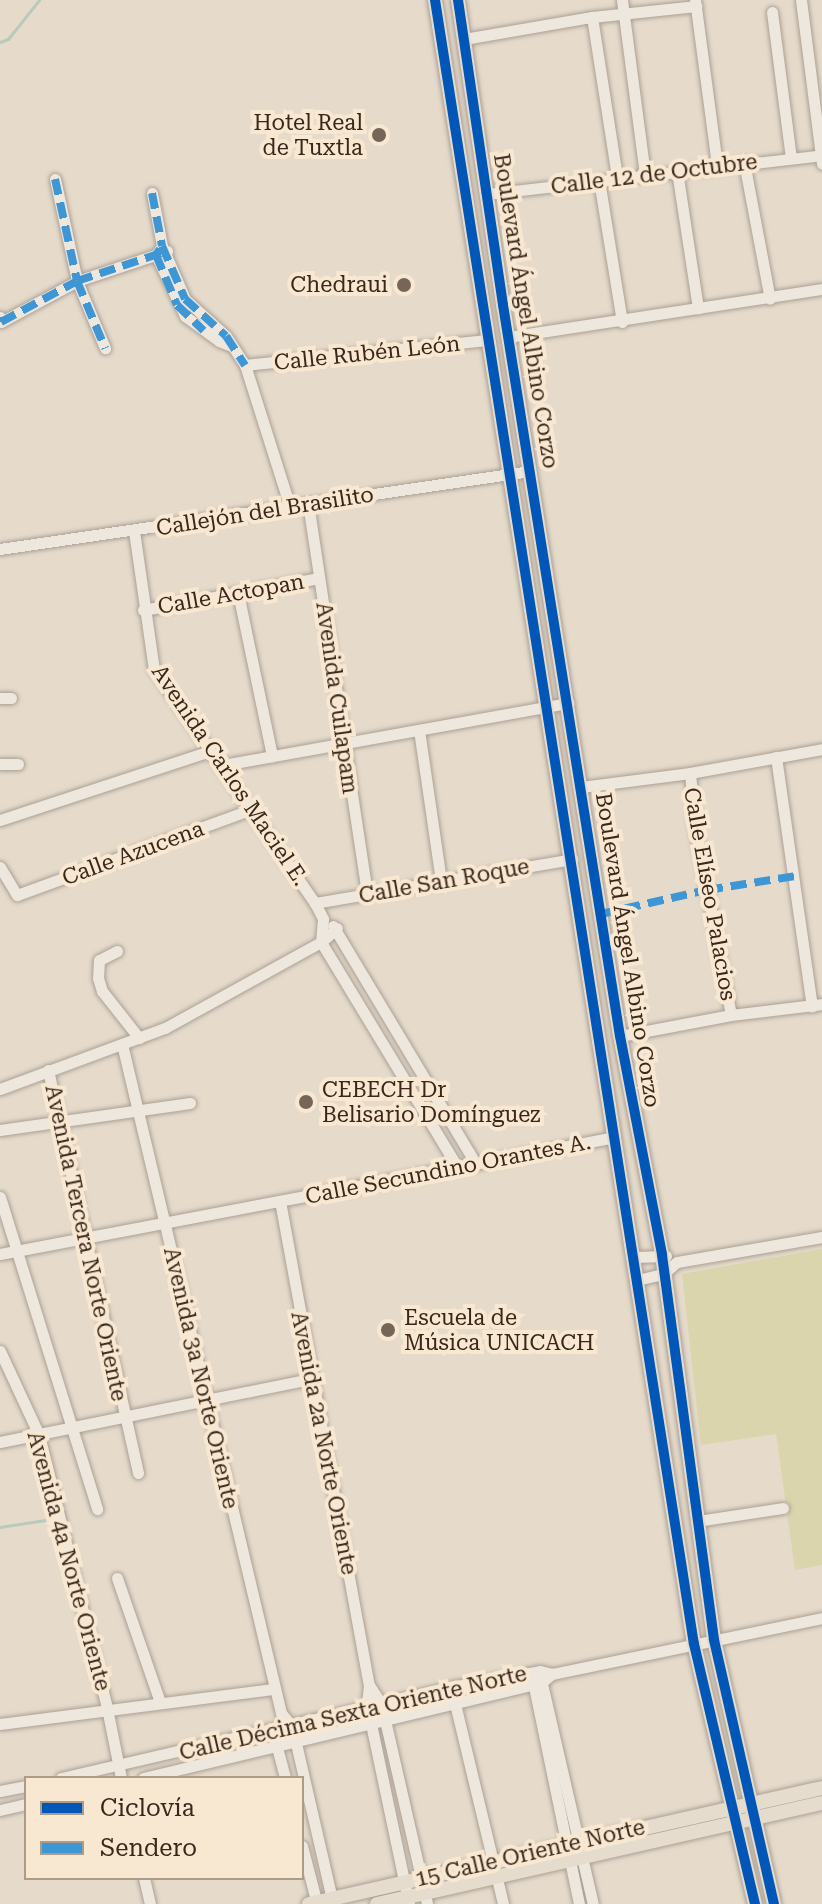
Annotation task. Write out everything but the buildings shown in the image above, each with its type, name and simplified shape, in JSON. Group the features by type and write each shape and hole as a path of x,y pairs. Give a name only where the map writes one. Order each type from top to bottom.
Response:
{"main road":[{"name":"Boulevard Ángel Albino Corzo","path":"435,0 694,1644 755,1904"},
{"name":"Boulevard Ángel Albino Corzo","path":"458,0 508,337 620,1036 662,1255 714,1640 774,1904"},
{"path":"484,308 503,305"},
{"path":"753,1810 822,1788"},
{"path":"753,1810 822,1803"},
{"name":"15 Calle Oriente Norte","path":"314,1903 333,1901 404,1881 494,1868 753,1810"},
{"name":"15 Calle Oriente Norte","path":"377,1904 425,1898 494,1868"}],"street":[{"path":"801,0 821,158"},
{"path":"464,39 592,17 622,6 696,3 717,165"},
{"path":"622,6 645,175"},
{"path":"772,12 791,158"},
{"path":"592,17 617,177"},
{"name":"Calle 12 de Octubre","path":"487,194 744,162 821,158"},
{"path":"744,162 770,299"},
{"path":"677,171 698,308"},
{"path":"55,179 77,281 105,348"},
{"path":"599,180 622,322"},
{"path":"152,193 162,251 185,299 226,336 245,365 290,507"},
{"path":"1,320 77,281 162,251"},
{"path":"508,337 822,289"},
{"name":"Calle Rubén León","path":"245,365 489,340"},
{"name":"Callejón del Brasilito","path":"0,549 530,471"},
{"name":"Avenida Cuilapam","path":"308,503 367,894"},
{"name":"Avenida Carlos Maciel E.","path":"134,531 143,610 154,669 223,765 249,810 323,919"},
{"name":"Calle Actopan","path":"143,610 319,578"},
{"path":"238,593 272,756"},
{"path":"223,765 568,703"},
{"path":"419,730 441,881"},
{"path":"581,787 690,773 822,749"},
{"path":"0,820 210,751"},
{"path":"620,1036 731,1015 817,1005 776,757"},
{"path":"0,764 18,764"},
{"name":"Calle Elíseo Palacios","path":"690,773 695,828 731,1015"},
{"name":"Calle Azucena","path":"0,867 17,895 249,810"},
{"name":"Calle San Roque","path":"315,903 572,859"},
{"path":"457,1167 321,942 323,919 337,928 476,1164"},
{"path":"0,1089 165,1028 321,942 337,928"},
{"path":"117,951 99,960 98,978 102,991 139,1038"},
{"name":"Avenida 3a Norte Oriente","path":"122,1044 275,1689 281,1713 292,1726"},
{"path":"390,1056 407,1046"},
{"name":"Avenida Tercera Norte Oriente","path":"48,1070 138,1473"},
{"path":"0,1130 190,1103"},
{"name":"Calle Secundino Orantes A.","path":"0,1254 615,1137"},
{"path":"0,1197 97,1509"},
{"name":"Avenida 2a Norte Oriente","path":"280,1201 369,1685 367,1705 408,1900"},
{"path":"637,1280 663,1274 677,1262 822,1237"},
{"path":"634,1257 662,1255 677,1262"},
{"name":"Avenida 4a Norte Oriente","path":"0,1351 39,1435 107,1708 119,1772"},
{"path":"0,1442 311,1379"},
{"path":"697,1521 783,1508"},
{"path":"117,1578 160,1702"},
{"name":"Calle Décima Sexta Oriente Norte","path":"151,1776 295,1739 454,1704 540,1677 822,1618"},
{"path":"540,1677 574,1850 579,1904"},
{"name":"Calle Décima Sexta Oriente Norte","path":"80,1776 119,1772 380,1702 451,1687 540,1677"},
{"name":"Avenida 2a Norte Oriente","path":"369,1685 380,1702 385,1720 425,1898"},
{"path":"451,1687 503,1904"},
{"path":"0,1724 275,1689"},
{"path":"281,1713 273,1730 284,1776"},
{"path":"292,1726 304,1776"},
{"path":"304,1777 333,1901"},
{"path":"0,1791 24,1786"},
{"path":"0,1810 24,1804"},
{"path":"574,1850 593,1904"},
{"path":"304,1856 314,1903"},
{"path":"144,1880 150,1904"}],"shaded area":[{"path":"822,1249 822,1565 795,1570 776,1434 701,1445 682,1274"}],"waterway":[{"path":"0,42 8,39 39,0"},
{"path":"0,1527 51,1519"}],"marked path":[{"path":"55,179 77,281 105,348"},
{"path":"152,193 162,246 185,299 226,336 245,365"},
{"path":"160,249 156,255 177,305 204,331"},
{"path":"0,317 1,322 77,281 167,251"},
{"path":"601,914 707,890 795,876"}],"cycle path":[{"path":"435,0 694,1644 755,1904"},
{"path":"458,0 503,305 620,1036 662,1255 714,1640 774,1904"}],"place":[{"name":"Hotel Real de Tuxtla","path":"379,135"},
{"name":"Chedraui","path":"404,285"},
{"name":"CEBECH Dr Belisario Domínguez","path":"306,1102"},
{"name":"Escuela de Música UNICACH","path":"388,1330"}]}
